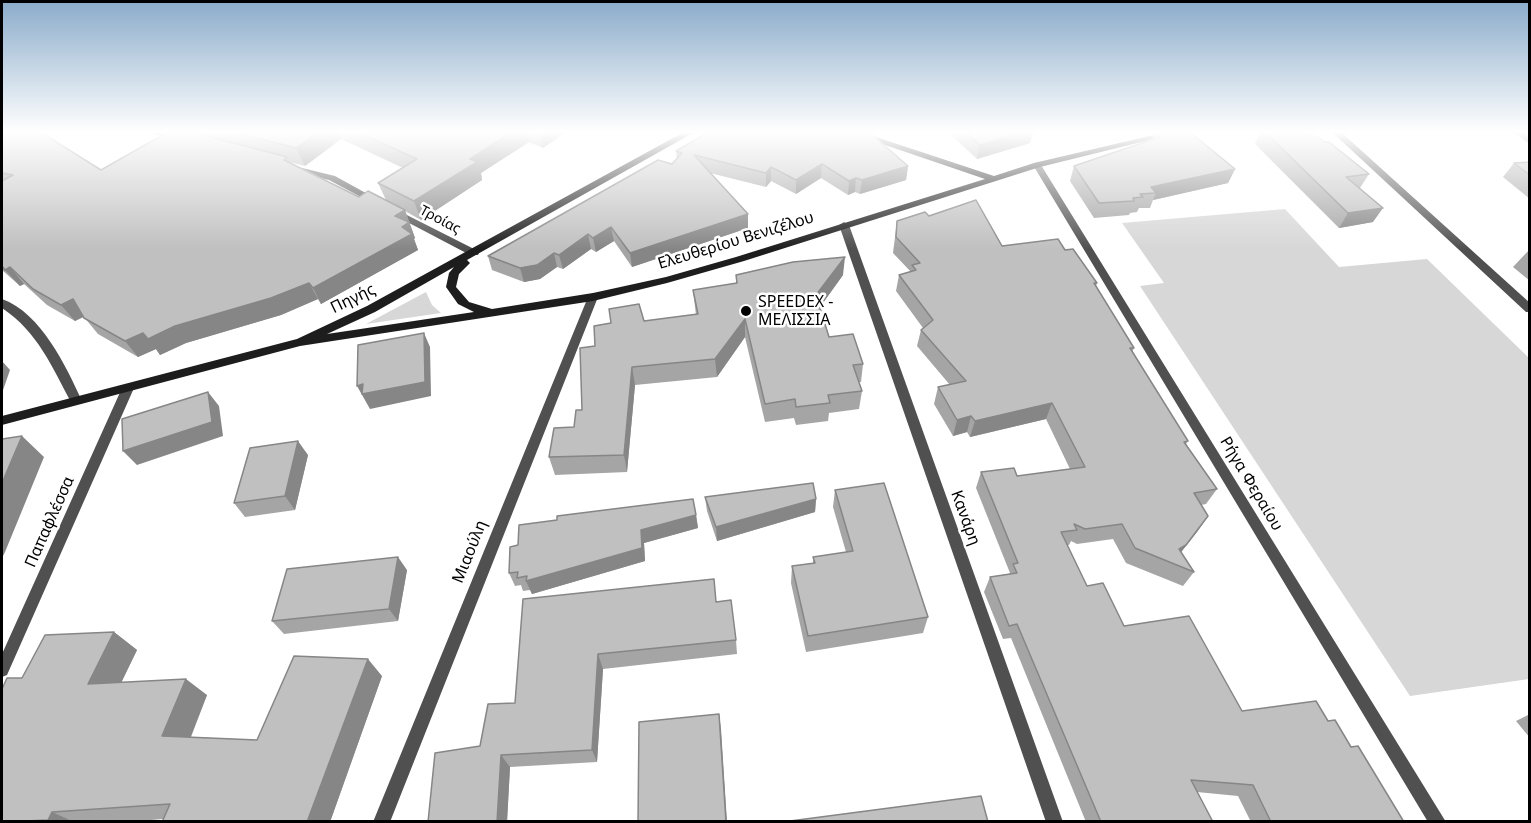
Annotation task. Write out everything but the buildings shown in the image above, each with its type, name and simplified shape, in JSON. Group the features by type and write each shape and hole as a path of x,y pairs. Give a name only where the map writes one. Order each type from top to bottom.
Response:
{"main road":[{"name":"Πηγής","path":"2,421 300,342 371,309 620,171"},
{"path":"972,171 992,178"},
{"name":"Ελευθερίου Βενιζέλου","path":"300,342 593,297 730,262 1015,171"},
{"path":"474,253 454,273 451,287 457,300 474,308 503,311"}],"street":[{"name":"Τροίας","path":"306,171 332,178 474,253"},
{"name":"Ρήγα Φεραίου","path":"1041,171 1438,822"},
{"path":"1379,171 1530,309"},
{"name":"Κανάρη","path":"844,225 1055,822"},
{"name":"Μιαούλη","path":"381,822 593,297"},
{"path":"2,303 33,326 56,357 76,401"},
{"name":"Παπαφλέσσα","path":"2,670 128,388"}],"shaded area":[{"path":"1285,209 1339,267 1427,259 1529,358 1529,679 1410,696 1140,286 1164,283 1122,223"},
{"path":"426,292 432,305 441,313 366,324"}],"place":[{"name":"SPEEDEX - ΜΕΛΙΣΣΙΑ","path":"746,311"}]}
